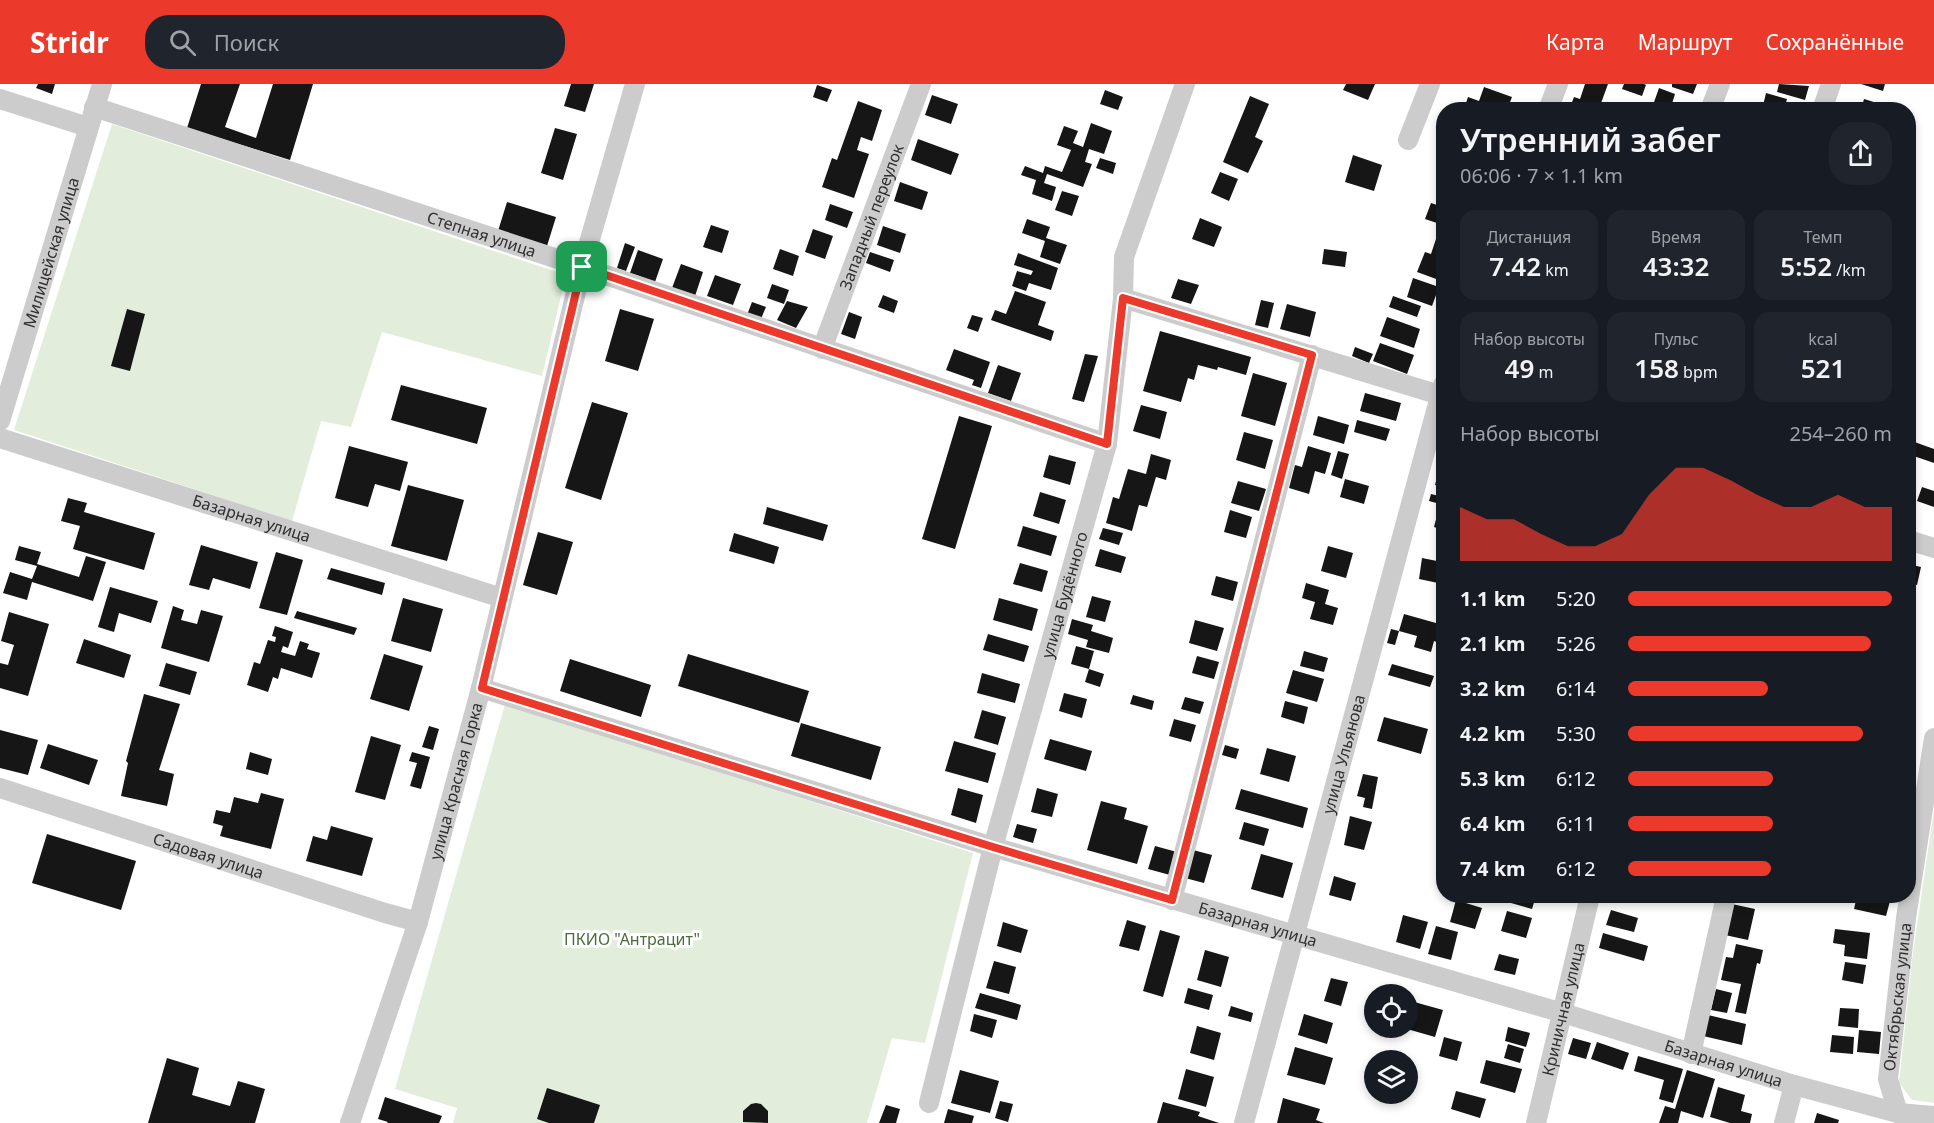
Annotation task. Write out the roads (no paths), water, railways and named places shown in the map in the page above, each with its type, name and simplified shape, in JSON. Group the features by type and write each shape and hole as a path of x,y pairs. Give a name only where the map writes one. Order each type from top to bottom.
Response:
{"street":[{"name":"Милицейская улица","path":"0,421 102,84"},
{"name":"улица Красная Горка","path":"350,1123 418,922 482,688 582,267 635,84"},
{"name":"Западный переулок","path":"822,349 921,84"},
{"name":"улица Будённого","path":"929,1103 993,847 1107,444 1123,298 1124,257 1185,84"},
{"path":"1408,140 1430,84"},
{"path":"1551,102 1558,84"},
{"path":"1713,102 1720,84"},
{"path":"1825,102 1832,84"},
{"path":"0,99 88,127"},
{"name":"Степная улица","path":"94,107 582,267 1107,444"},
{"path":"1123,298 1436,390"},
{"path":"1172,900 1312,355"},
{"name":"улица Ульянова","path":"1244,1123 1436,414"},
{"name":"Базарная улица","path":"0,438 502,598"},
{"path":"1916,542 1934,548"},
{"name":"Базарная улица","path":"482,688 993,847 1563,1013 1794,1085 1898,1113"},
{"name":"Октябрьская улица","path":"1916,854 1934,738"},
{"name":"Садовая улица","path":"0,788 374,910 418,922"},
{"name":"Криничная улица","path":"1536,1123 1588,903"},
{"path":"1691,1054 1724,903"},
{"name":"Октябрьская улица","path":"1898,1113 1888,1079 1908,903"},
{"path":"1784,1123 1794,1085"},
{"path":"1898,1113 1934,1116"}],"park label":[{"name":"ПКИО \"Антрацит\"","path":"632,939"}]}
